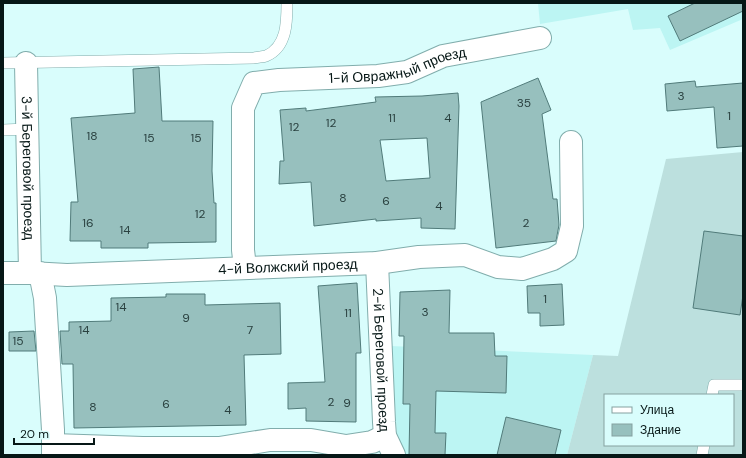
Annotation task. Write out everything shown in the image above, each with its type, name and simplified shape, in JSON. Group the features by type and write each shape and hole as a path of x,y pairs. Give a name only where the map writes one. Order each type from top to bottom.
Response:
{"street":[{"name":"1-й Овражный проезд","path":"245,267 244,108 254,84 279,80 378,76 407,72 443,56 540,38"},
{"name":"3-й Береговой проезд","path":"26,63 27,129 35,273 45,298 53,450"},
{"name":"4-й Волжский проезд","path":"3,273 67,274 377,263 419,257 465,256 498,268 522,269 553,259 566,251 572,226 571,142"},
{"name":"2-й Береговой проезд","path":"377,263 383,398 390,446"},
{"path":"53,450 219,448 270,440 311,440 346,446 372,442 390,446"}],"lane":[{"path":"3,63 254,58 266,56 276,50 284,37 287,20 287,3"},
{"path":"3,130 27,129"},
{"path":"712,394 714,385 743,385"}],"shaded area":[{"path":"538,3 743,3 743,19 670,50 660,28 633,30 628,9 540,24"},
{"path":"391,346 593,355 567,455 402,455 398,449"}],"green space":[{"path":"743,152 743,455 567,455 593,355 618,356 666,159"}],"building":[{"path":"695,3 743,3 743,11 680,41 668,16"},
{"path":"159,67 162,121 213,121 212,171 214,203 216,203 216,242 148,243 148,248 101,248 101,241 70,241 71,202 78,202 71,118 135,113 133,69"},
{"path":"538,78 551,110 542,114 553,199 557,199 559,225 556,241 496,248 481,102"},
{"path":"695,81 696,87 743,83 743,146 717,148 714,107 667,111 665,84"},
{"path":"458,93 459,106 455,229 421,228 421,218 376,221 376,219 314,226 311,182 279,184 280,161 284,161 280,110 306,108 306,111 376,102 375,97 422,96","holes":["427,138 430,178 386,181 380,140"]},
{"path":"704,231 743,236 743,295 740,315 693,308"},
{"path":"357,283 361,353 356,353 356,422 306,421 306,408 288,409 288,383 325,382 318,286"},
{"path":"562,284 564,325 540,326 540,313 528,313 527,286"},
{"path":"450,290 449,333 494,333 495,356 507,356 506,393 436,391 435,433 446,433 445,455 409,455 410,404 403,404 404,336 399,336 400,292"},
{"path":"166,294 205,294 205,305 280,303 281,354 244,355 246,425 74,428 73,364 62,364 60,331 69,331 69,322 111,321 111,298 166,297"},
{"path":"34,331 36,351 9,351 9,332"},
{"path":"506,417 561,430 555,455 497,455"}]}
